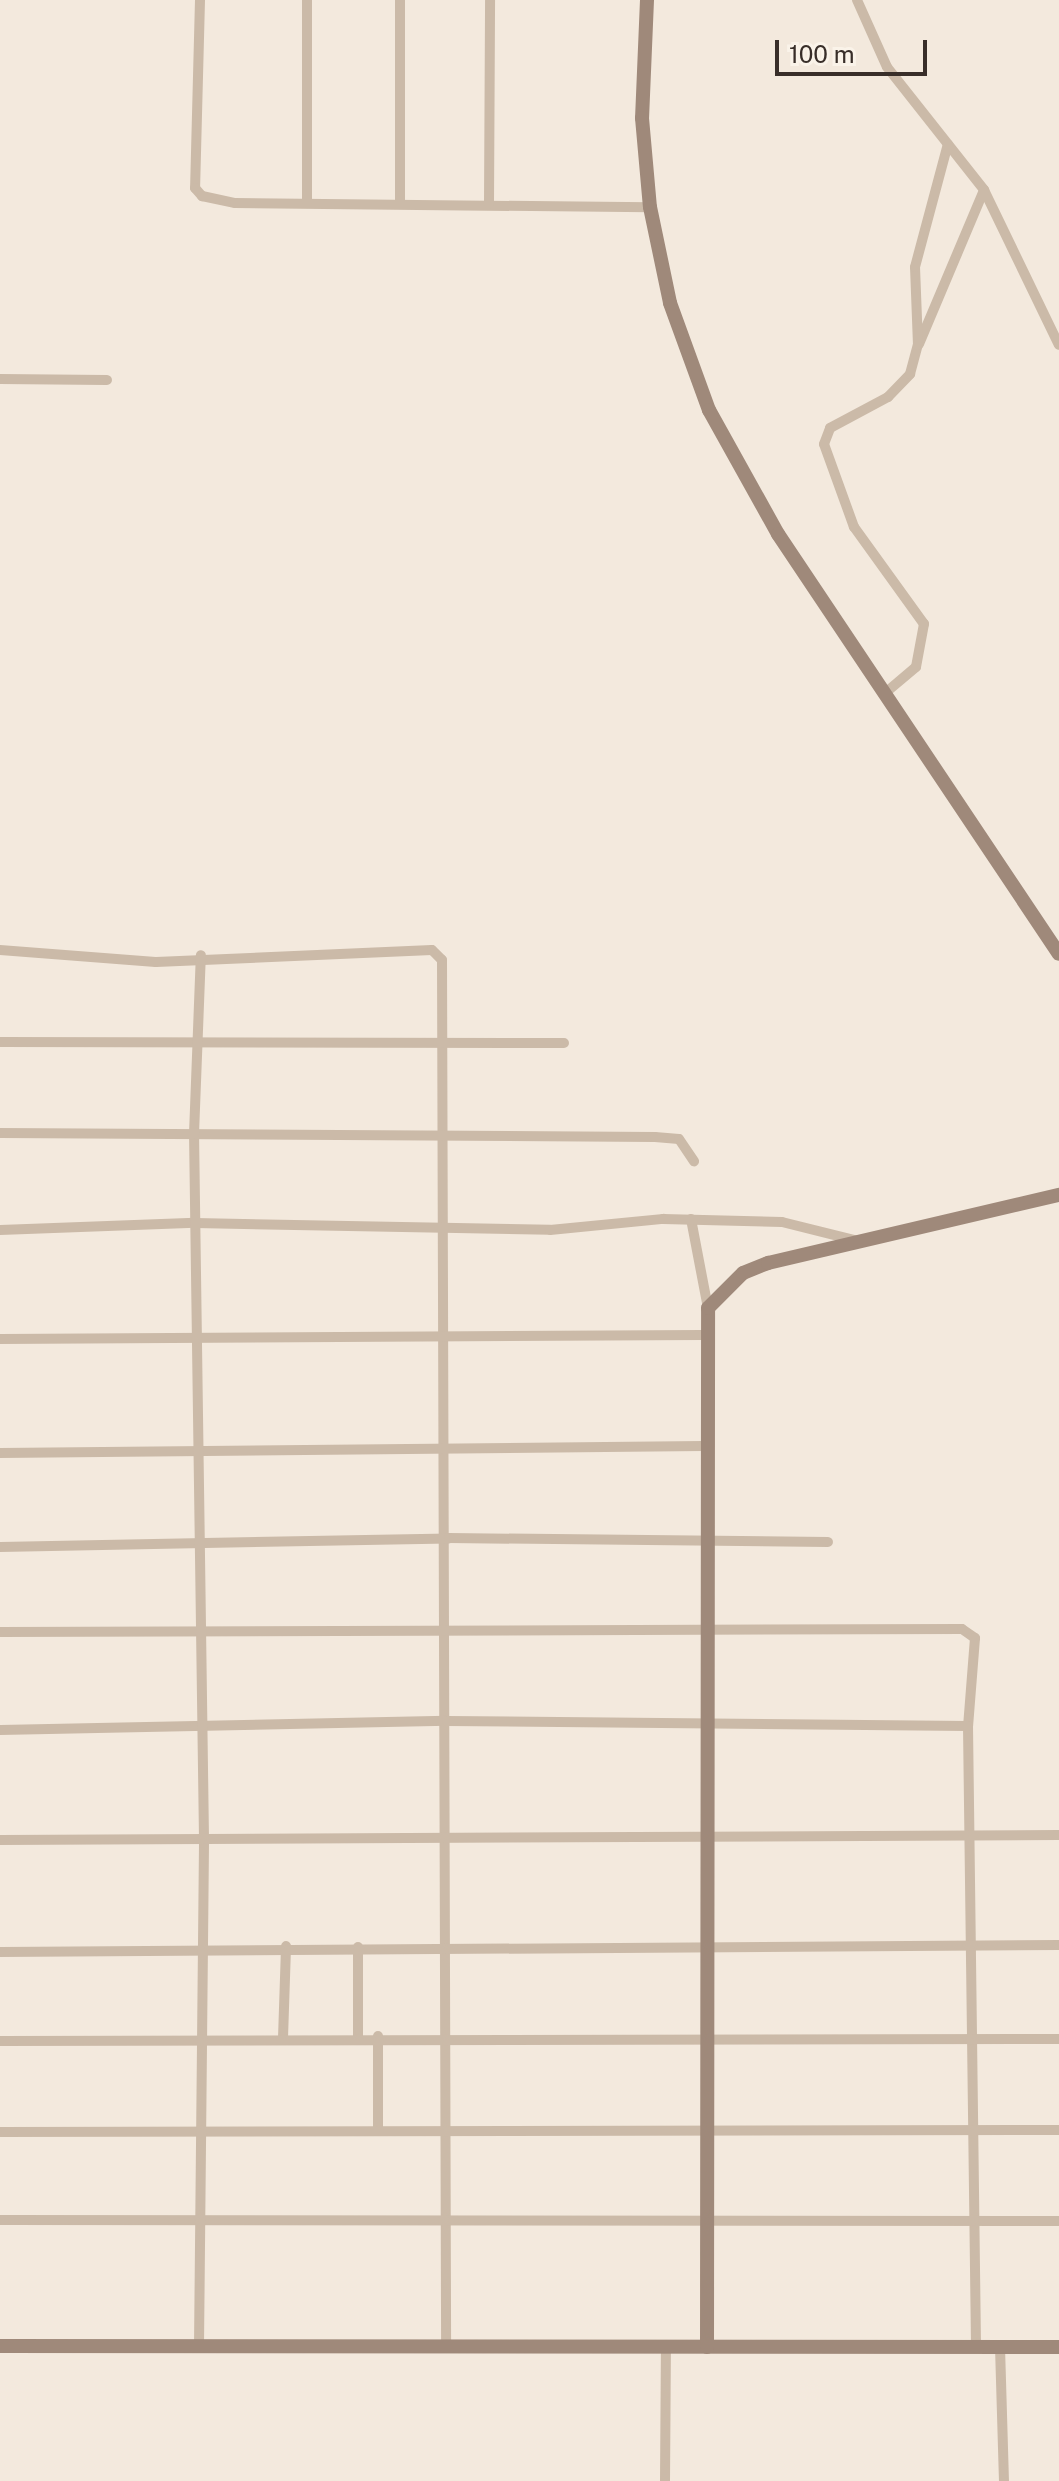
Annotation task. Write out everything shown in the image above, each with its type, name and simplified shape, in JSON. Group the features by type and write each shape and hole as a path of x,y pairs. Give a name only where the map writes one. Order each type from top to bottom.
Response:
{"street":[{"path":"200,0 195,188 222,201 400,201 650,207"},
{"path":"307,0 307,203"},
{"path":"400,0 400,201"},
{"path":"489,204 490,0"},
{"path":"647,0 642,118 650,207 670,303 709,410 770,520 1059,954"},
{"path":"857,0 887,67 984,190 1059,345"},
{"path":"918,345 915,267 948,144"},
{"path":"884,694 916,667 924,624 854,527 824,444 830,428 901,388 984,190"},
{"path":"0,379 107,380"},
{"path":"0,950 156,962 201,955 432,950 442,960 438,1042 445,1231 445,1446 449,1538 446,2347"},
{"path":"199,2346 204,1839 196,1629 200,1339 194,1134 201,955"},
{"path":"0,1042 564,1043"},
{"path":"0,1133 440,1134 679,1139 694,1161"},
{"path":"708,1308 743,1273 1059,1195"},
{"path":"691,1219 708,1308 702,1335 707,2347"},
{"path":"0,1230 195,1223 445,1231 691,1219 782,1222 859,1242"},
{"path":"0,1339 702,1335"},
{"path":"0,1453 200,1445 703,1446"},
{"path":"0,1547 449,1538 828,1542"},
{"path":"0,1632 962,1629 975,1638 968,1726 974,1945 976,2347"},
{"path":"0,1730 200,1730 447,1721 704,1727 968,1726"},
{"path":"0,1840 705,1834 1059,1835"},
{"path":"0,1952 204,1946 1059,1945"},
{"path":"283,2038 286,1946"},
{"path":"358,1947 358,2036"},
{"path":"0,2041 358,2036 1059,2039"},
{"path":"378,2036 378,2131"},
{"path":"0,2132 706,2128 1059,2130"},
{"path":"0,2220 198,2222 445,2217 1059,2221"},
{"path":"0,2346 1059,2347"},
{"path":"665,2481 666,2347"},
{"path":"1000,2347 1004,2481"}]}
